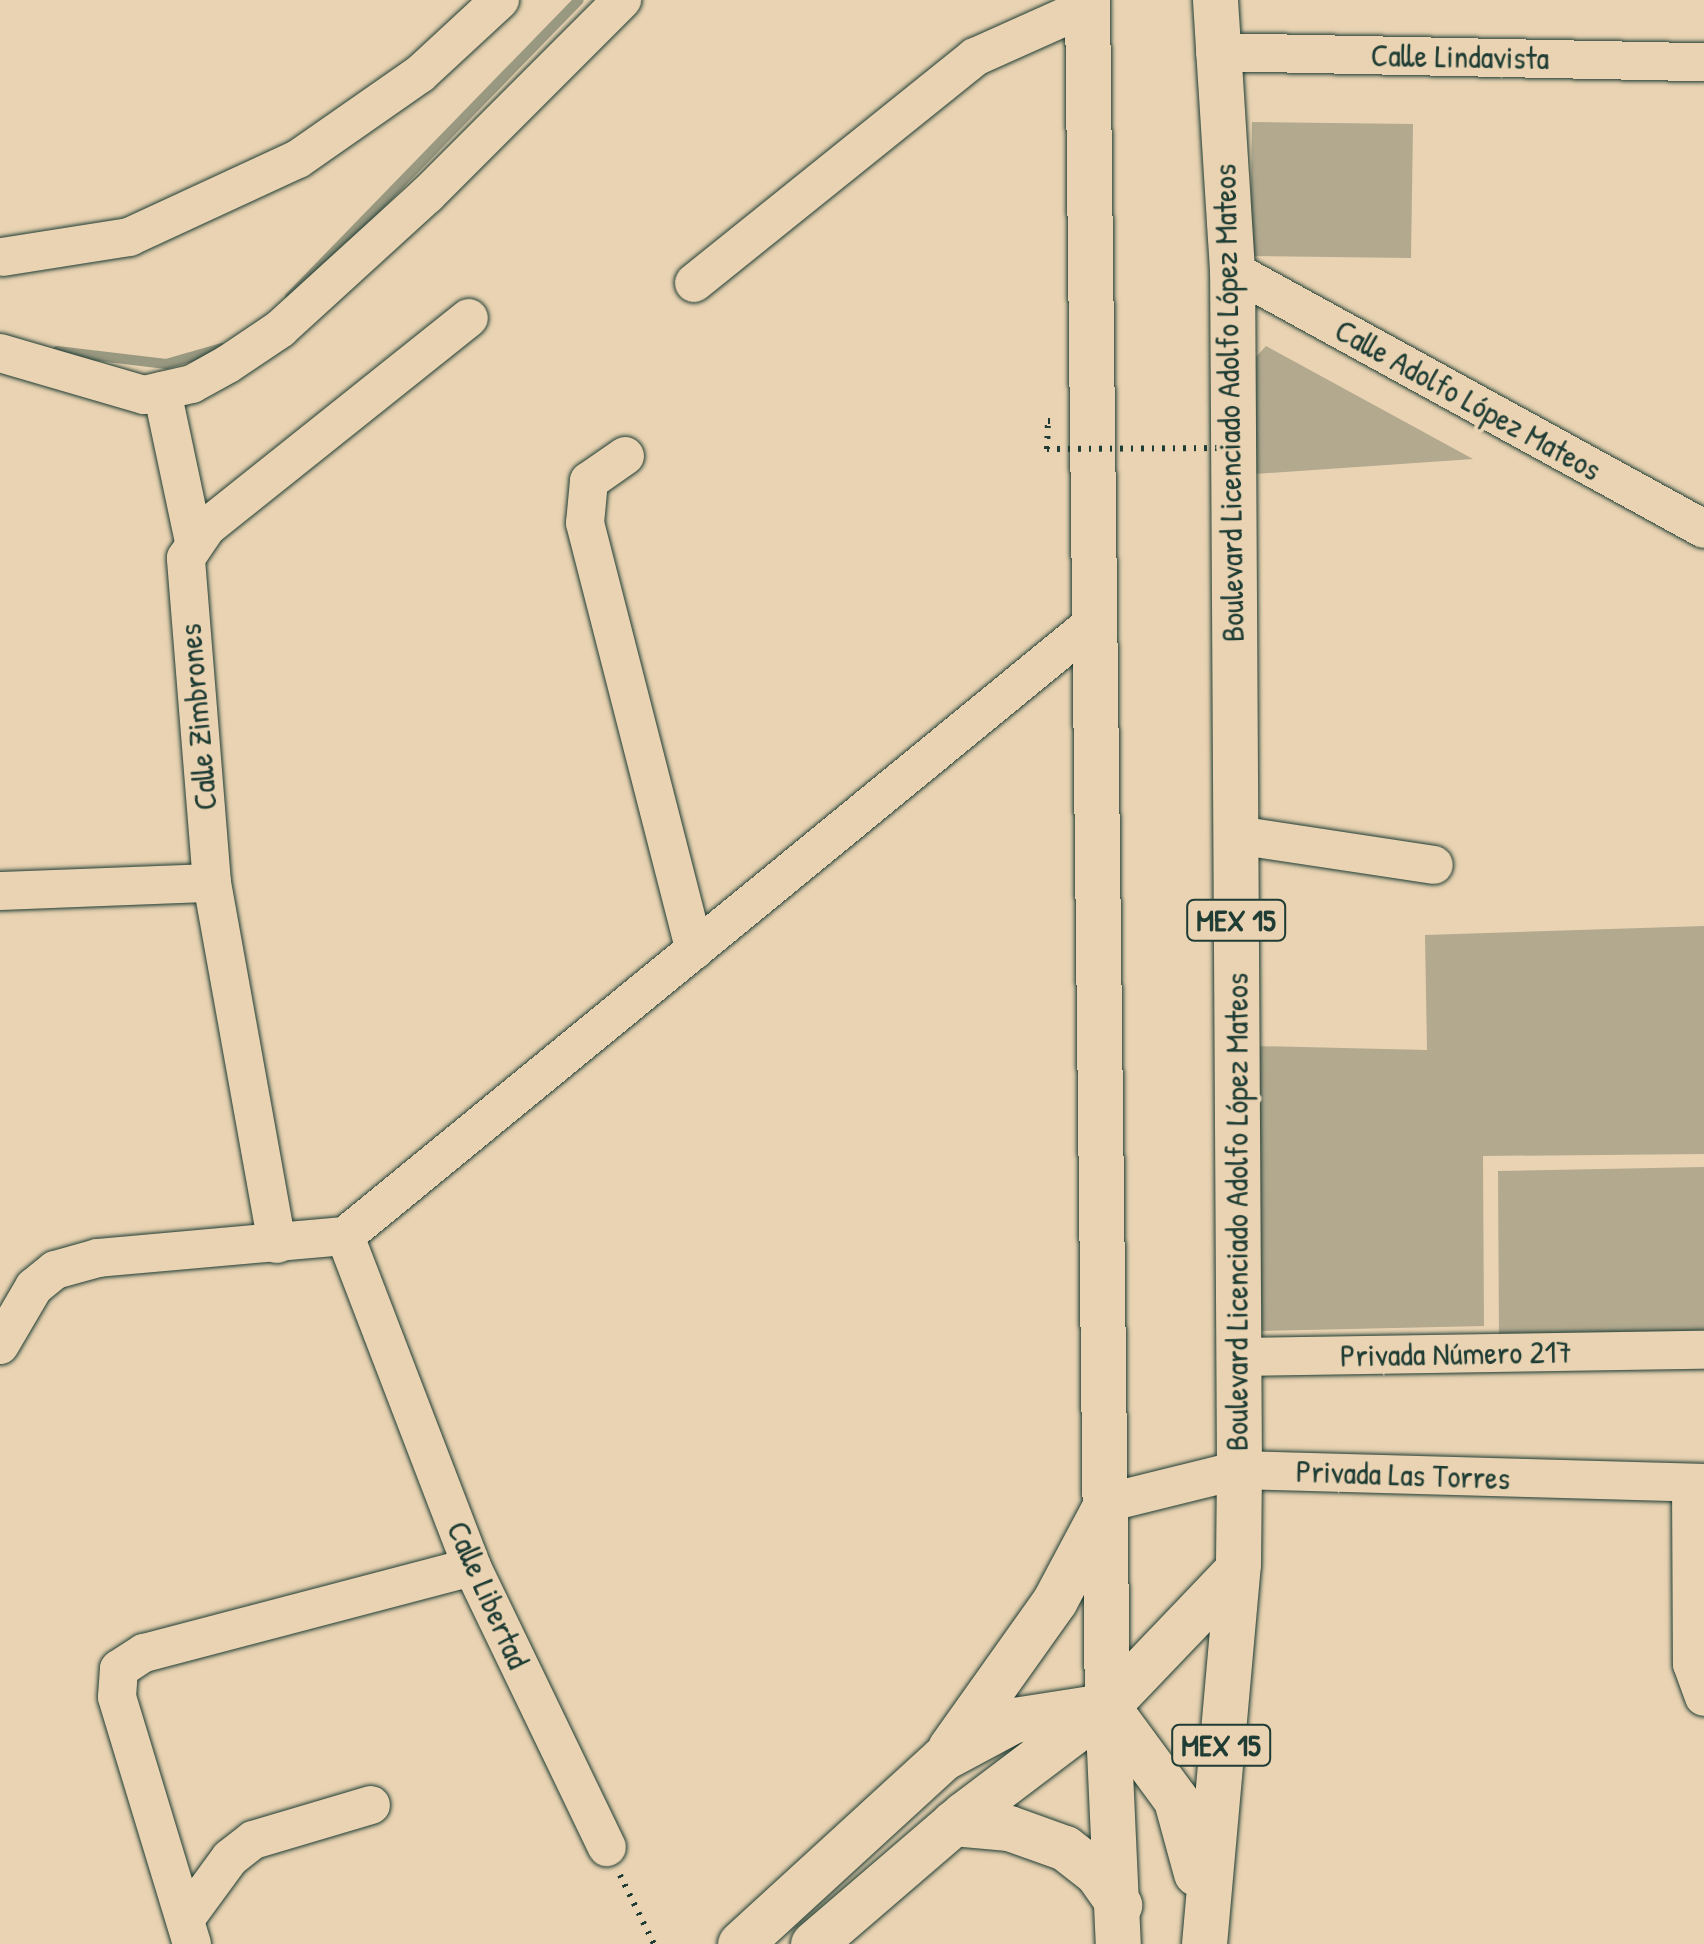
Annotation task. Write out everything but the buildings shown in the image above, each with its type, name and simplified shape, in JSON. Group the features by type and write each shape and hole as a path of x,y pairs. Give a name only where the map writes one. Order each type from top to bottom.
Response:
{"main road":[{"name":"Boulevard Licenciado Adolfo López Mateos","path":"1204,1932 1237,1570 1239,1470 1232,270 1215,52 1215,0"},
{"path":"1087,4 1106,1706 1119,1924"},
{"path":"740,1944 943,1758 1055,1600 1106,1503"},
{"path":"813,1944 953,1824 1106,1706 1237,1570"},
{"path":"943,1758 1014,1720 1106,1706"},
{"path":"1106,1706 1176,1800 1204,1932"},
{"path":"953,1824 1009,1828 1065,1848 1097,1873 1119,1924"}],"street":[{"path":"1,249 129,236 298,159 420,74 500,0"},
{"path":"0,353 116,391 162,391 192,384 280,329 427,196 622,0"},
{"path":"694,282 975,57 1087,4"},
{"name":"Calle Lindavista","path":"1215,52 1704,62"},
{"name":"Calle Adolfo López Mateos","path":"1232,270 1704,530"},
{"path":"162,391 194,542 469,318"},
{"path":"625,456 589,481 585,523 694,950"},
{"name":"Calle Zimbrones","path":"194,542 184,577 212,883 277,1244"},
{"path":"0,1346 34,1288 54,1270 98,1258 344,1236 1092,624"},
{"path":"1236,835 1434,865"},
{"path":"0,891 212,883"},
{"name":"Calle Libertad","path":"344,1236 472,1568 606,1847"},
{"name":"Privada Número 217","path":"1238,1324 1242,1357 1704,1350"},
{"name":"Privada Las Torres","path":"1106,1503 1239,1470 1698,1483"},
{"path":"1698,1483 1692,1664 1704,1697"},
{"path":"189,1931 116,1679 119,1669 144,1653 472,1568"},
{"path":"189,1931 230,1858 253,1840 371,1805"}],"path":[{"path":"1047,448 1225,448"},
{"path":"606,1847 654,1944"}],"waterway":[{"path":"290,297 579,0"},
{"path":"57,351 166,364 222,348"}]}
